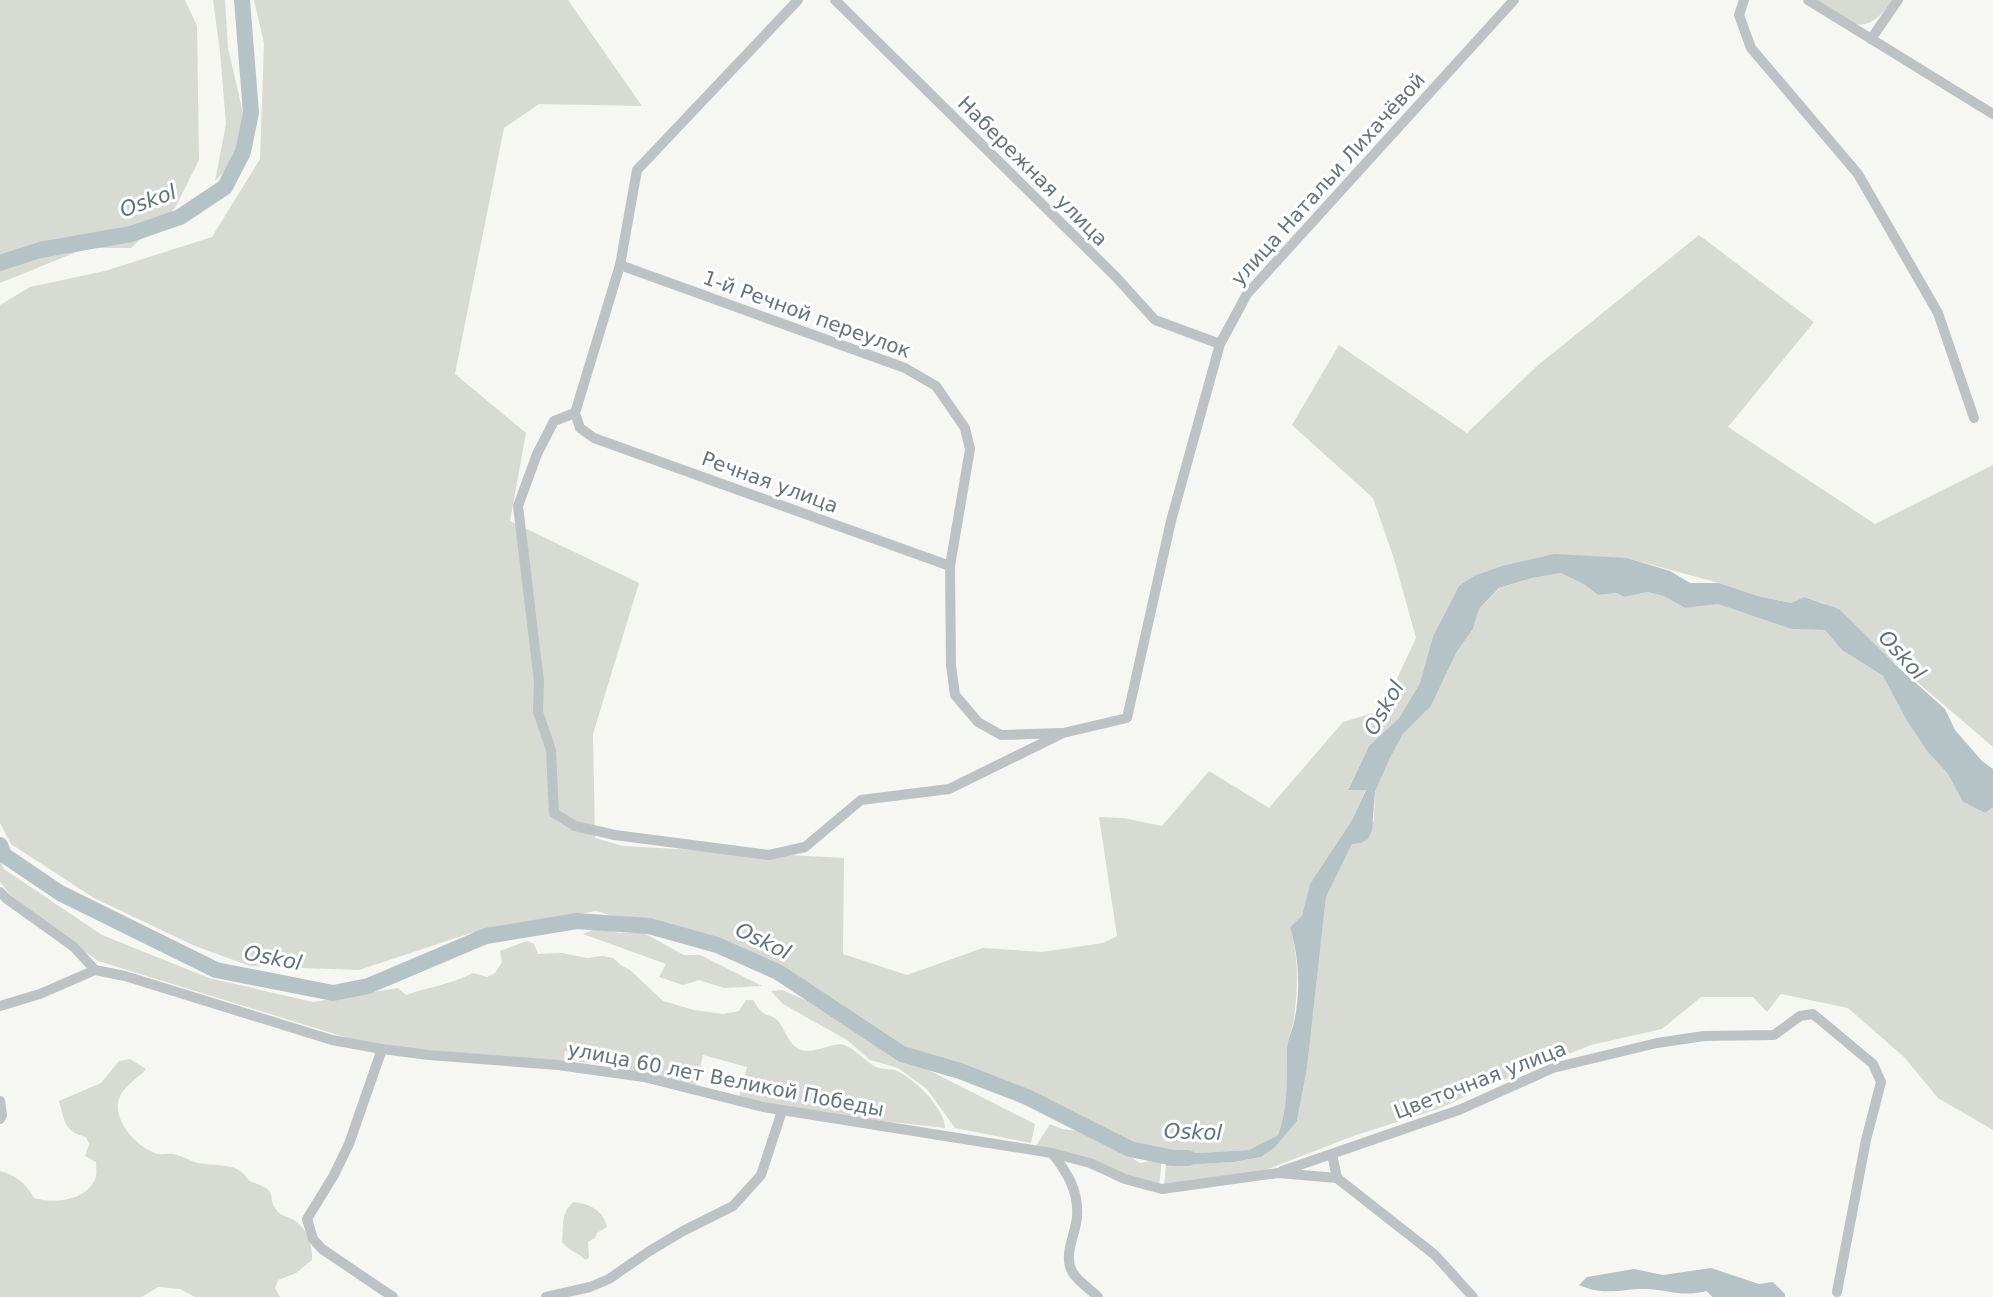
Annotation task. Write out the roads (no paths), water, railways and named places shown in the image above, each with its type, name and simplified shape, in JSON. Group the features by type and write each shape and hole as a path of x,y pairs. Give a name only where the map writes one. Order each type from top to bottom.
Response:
{"street":[{"path":"798,0 637,170 620,265 575,413 554,421 537,454 518,506 539,682 538,712 550,750 554,813 575,826 615,835 769,855 805,846 861,800 949,789 1063,732"},
{"name":"Набережная улица","path":"835,0 1116,278 1155,320 1220,344"},
{"name":"улица Натальи Лихачёвой","path":"1063,732 1127,718 1171,521 1220,344 1247,294 1514,0"},
{"path":"1744,0 1739,15 1751,48 1858,174 1938,313 1974,418"},
{"path":"1808,0 1993,114"},
{"path":"1871,39 1898,0"},
{"name":"1-й Речной переулок","path":"620,265 905,368 936,386 965,428 970,449 950,566 951,665 955,695 978,722 1001,735 1063,732"},
{"name":"Речная улица","path":"575,413 580,428 594,438 950,566"},
{"path":"0,892 74,947 95,970 40,994 0,1006"},
{"name":"улица 60 лет Великой Победы","path":"95,970 125,976 332,1040 429,1056 558,1065 644,1077 782,1111 1052,1154 1090,1163 1125,1179 1162,1189 1278,1173 1337,1178"},
{"name":"Цветочная улица","path":"1278,1173 1459,1110 1553,1068 1657,1043 1704,1036 1774,1035 1800,1016 1813,1014 1873,1064 1881,1082 1866,1140 1837,1292"},
{"path":"382,1049 349,1144 334,1175 307,1219 313,1239 322,1249 393,1297"},
{"path":"0,1101 2,1115 0,1119"},
{"path":"546,1297 590,1287 609,1279 683,1231 732,1206 761,1174 782,1111"},
{"path":"1052,1154 1068,1173 1074,1189 1077,1216 1069,1255 1072,1271 1098,1297"},
{"path":"1332,1154 1337,1178 1435,1255 1473,1297"}],"waterway":[{"name":"Oskol","path":"0,263 40,250 131,234 180,217 225,187 243,152 251,113 242,0"},
{"name":"Oskol","path":"0,845 4,855 60,893 216,970 333,993 368,986 486,936 577,921 649,926 717,945 778,972 902,1054 960,1071 1027,1097 1130,1149 1174,1158 1188,1158"}]}
